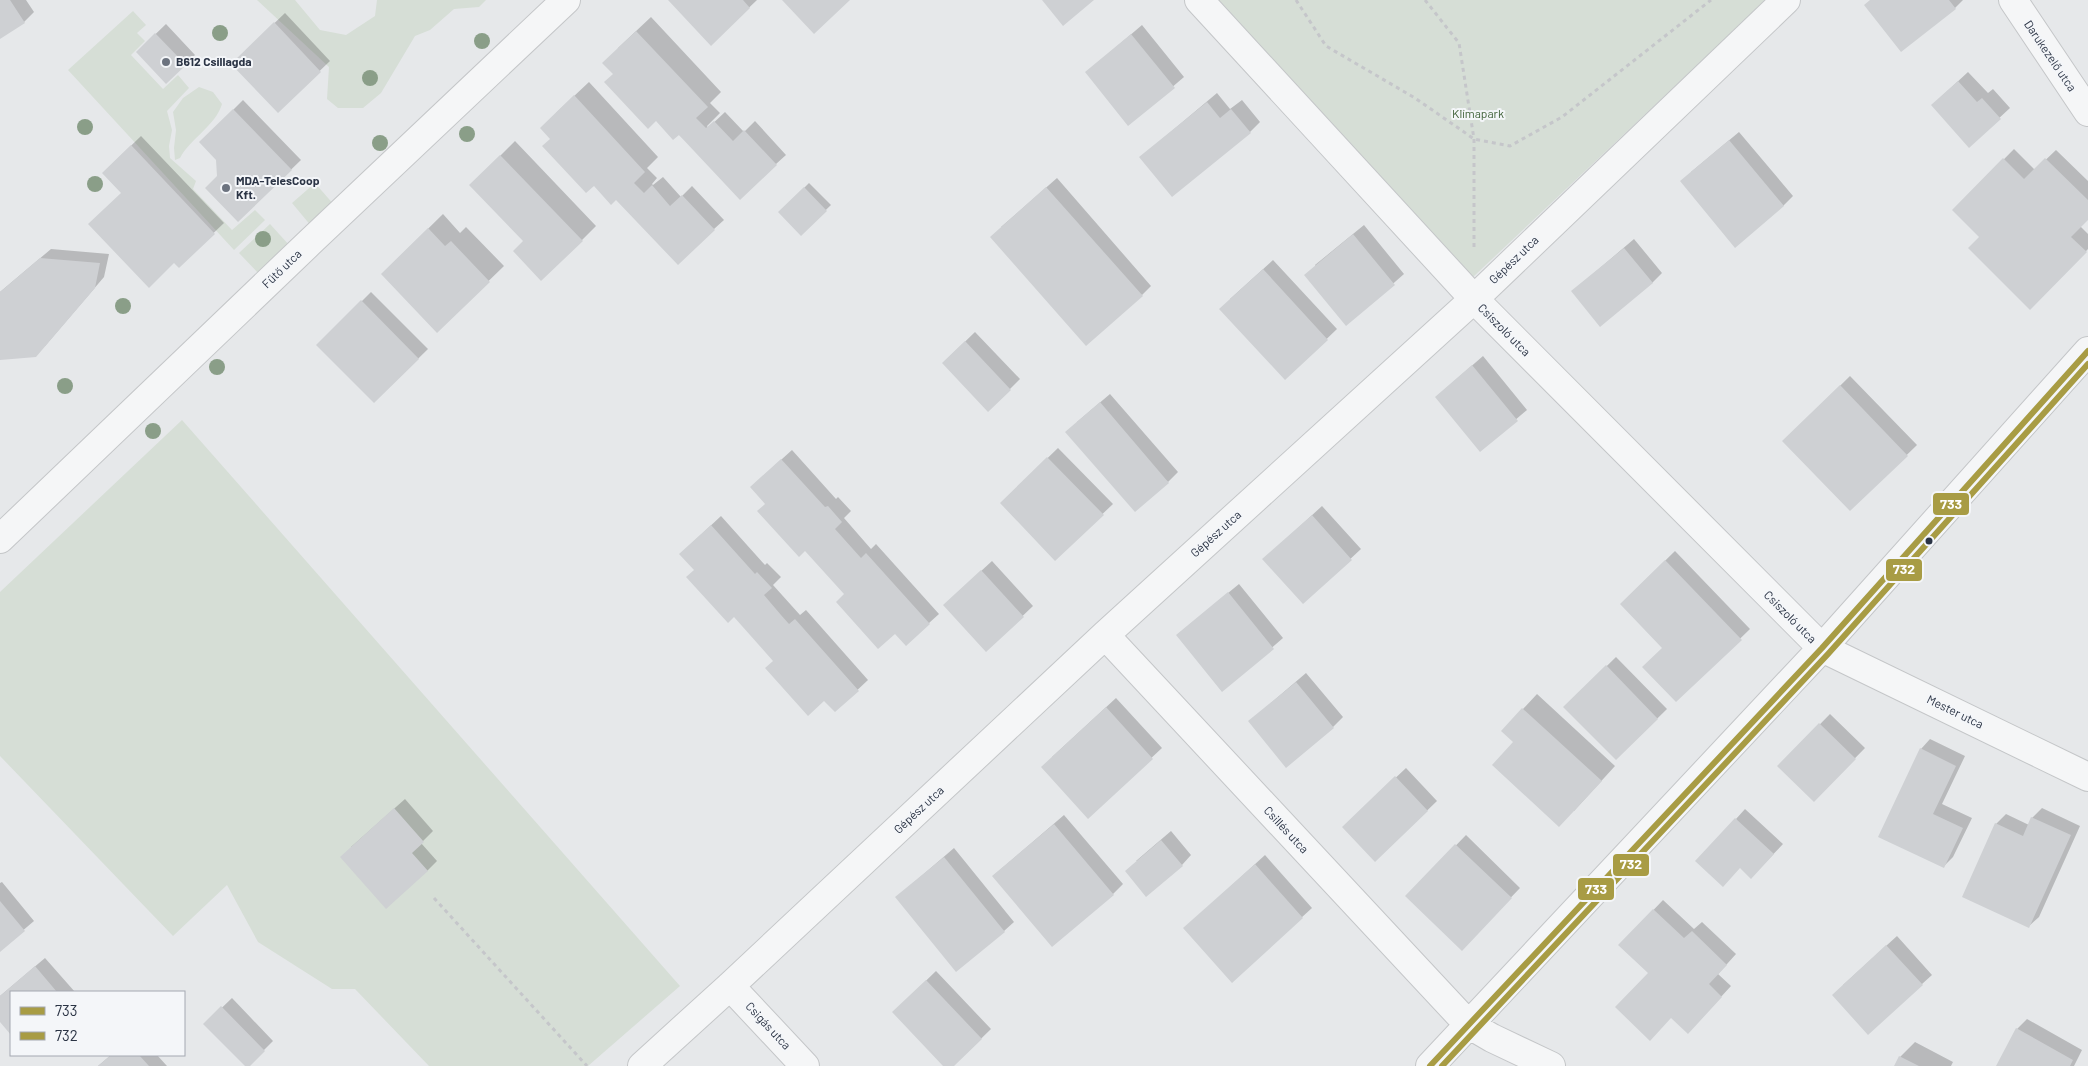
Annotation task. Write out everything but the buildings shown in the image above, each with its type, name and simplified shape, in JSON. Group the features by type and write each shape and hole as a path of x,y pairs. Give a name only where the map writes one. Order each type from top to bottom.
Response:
{"street":[{"name":"Fűtő utca","path":"0,539 566,0"},
{"name":"Csiszoló utca","path":"1199,0 1474,299 1822,648"},
{"name":"Gépész utca","path":"642,1066 1105,635 1474,299 1786,0"},
{"name":"Darukezelő utca","path":"2013,0 2088,112"},
{"path":"1430,1066 1822,648 2088,351"},
{"name":"Csillés utca","path":"1105,635 1468,1024 1492,1038 1551,1066"},
{"name":"Mester utca","path":"1822,648 2088,777"},
{"name":"Csigás utca","path":"730,986 805,1066"}],"path":[{"path":"1296,0 1326,46 1415,98 1474,139 1510,146 1562,117 1711,0"},
{"path":"1425,0 1459,43 1474,139 1474,299"},
{"path":"434,898 587,1066"}],"green space":[{"path":"257,0 295,0 320,30 346,35 375,16 377,0 486,0 479,7 454,9 430,30 415,36 381,93 363,108 338,108 327,99 329,67"},
{"name":"Klímapark","path":"1217,0 1766,0 1472,278"},
{"path":"133,11 146,25 137,33 145,41 131,55 163,89 178,75 189,88 167,111 172,130 169,146 170,158 196,181 193,189 232,230 255,210 265,220 234,250 68,70"},
{"path":"199,87 213,92 222,104 219,112 209,125 190,144 180,158 175,160 176,130 173,112 183,98"},
{"path":"315,183 335,206 312,227 292,203"},
{"path":"270,224 290,246 259,274 239,253"},
{"path":"182,420 680,986 588,1066 429,1066 355,989 332,989 258,942 227,885 173,936 0,756 0,592"}],"transit line":[{"name":"733","path":"1430,1066 1822,648 2088,351"},
{"name":"732","path":"1442,1066 1828,654 2088,364"}],"place":[{"name":"B612 Csillagda","path":"166,62"},
{"name":"MDA-TelesCoop Kft.","path":"226,188"}]}
